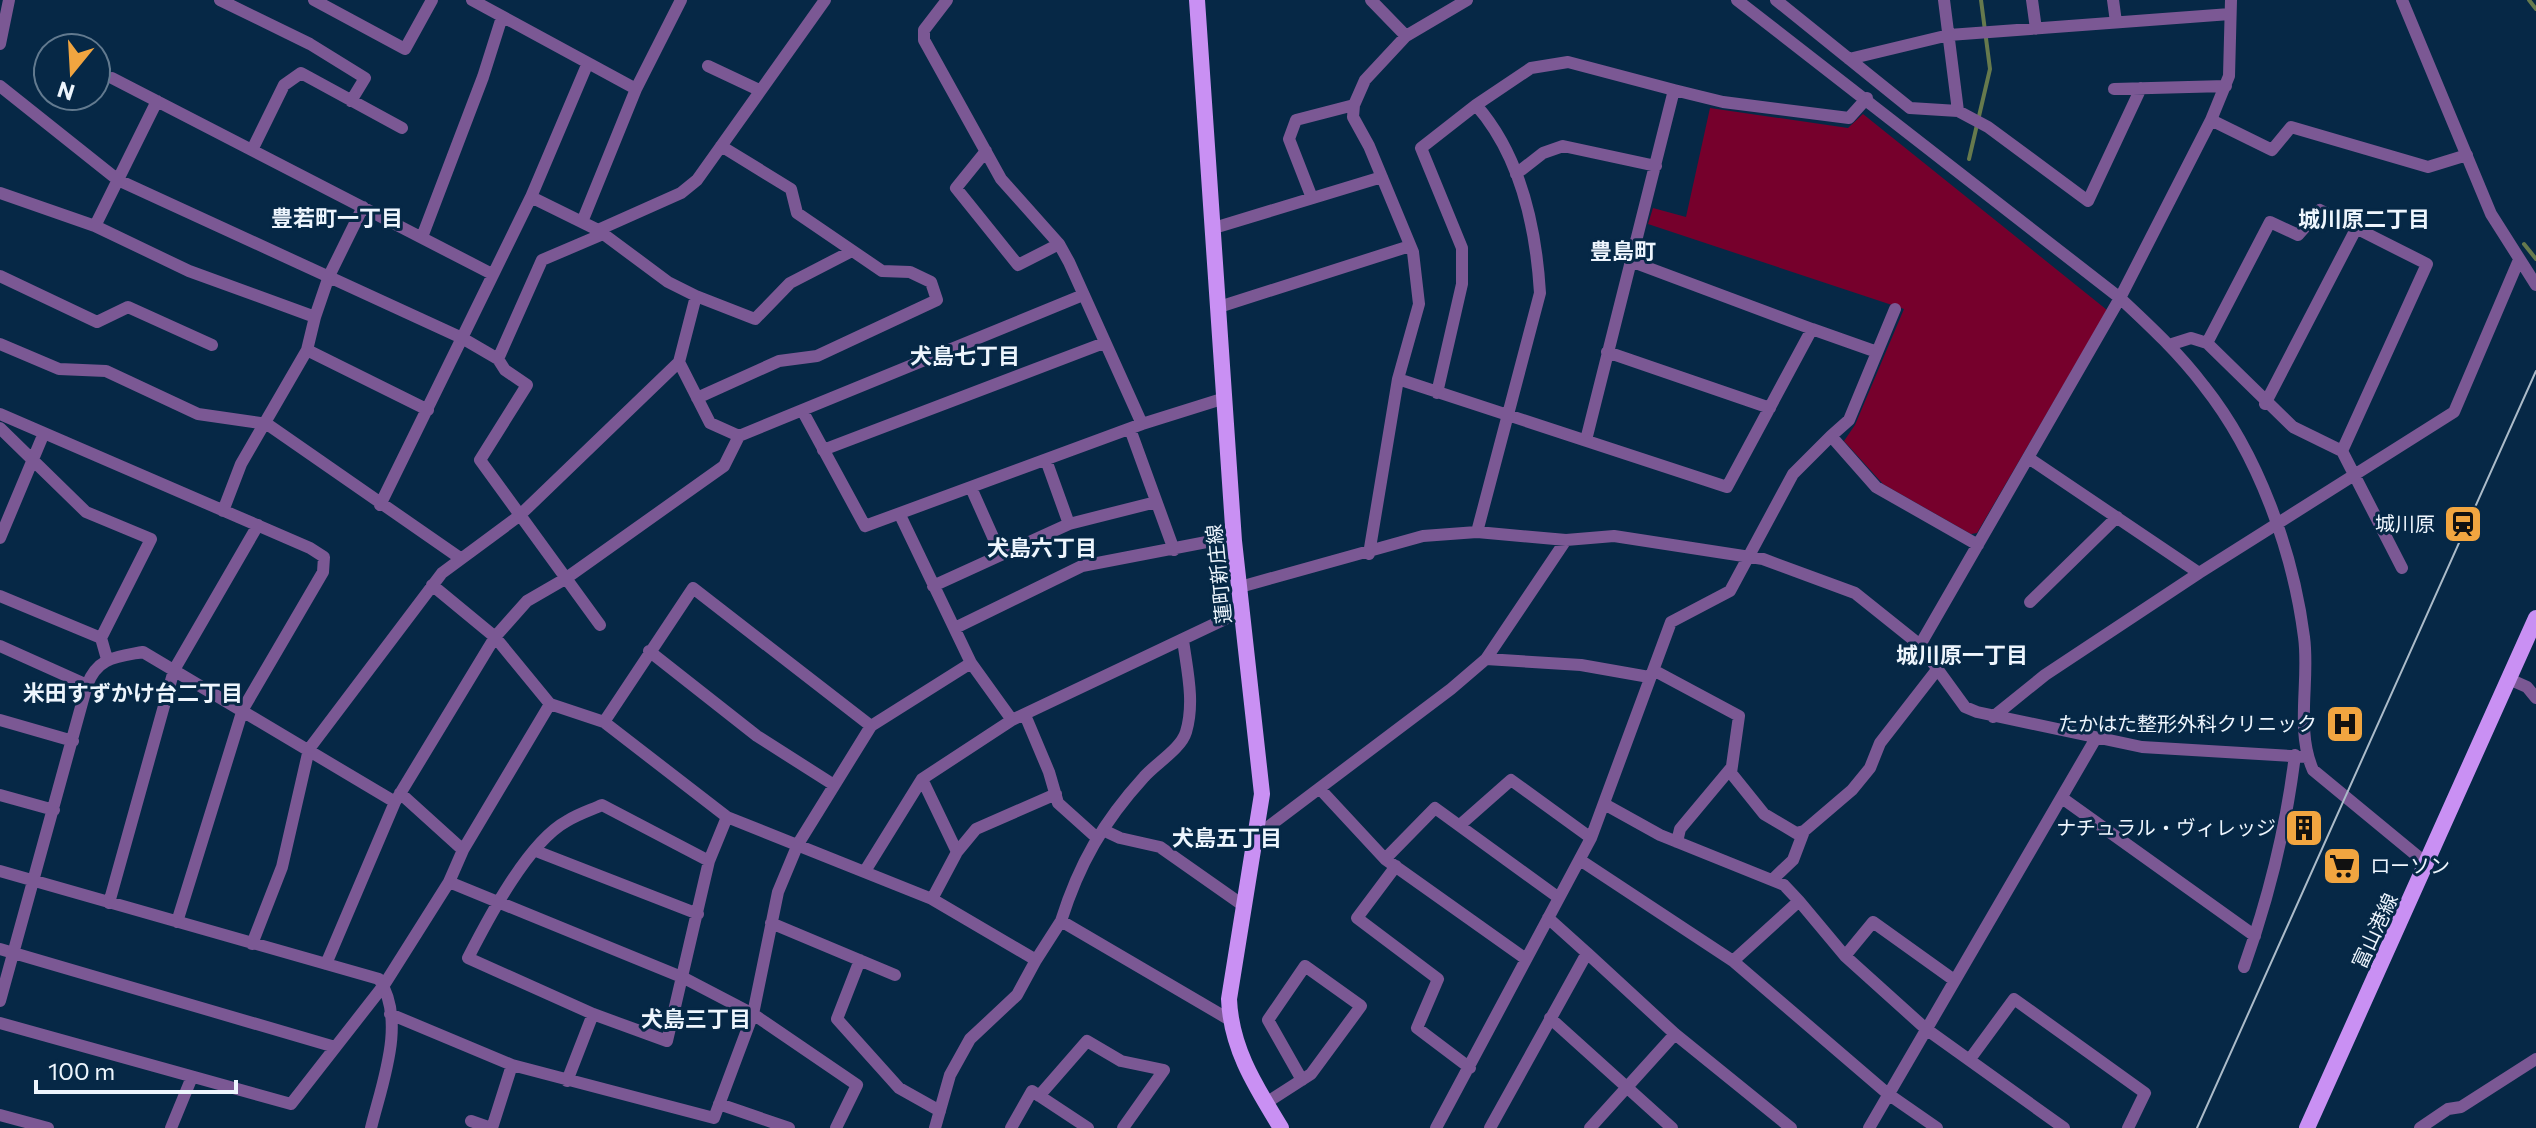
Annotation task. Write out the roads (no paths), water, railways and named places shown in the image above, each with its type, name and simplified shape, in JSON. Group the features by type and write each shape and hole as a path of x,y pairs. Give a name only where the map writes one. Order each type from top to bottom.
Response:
{"main road":[{"name":"蓮町新庄線","path":"1197,0 1234,541 1262,794 1229,999 1230,1020 1237,1048 1281,1128"},
{"name":"富山港線","path":"2307,1128 2536,618"}],"street":[{"path":"0,7 9,0"},
{"path":"0,44 9,0"},
{"path":"220,0 310,44 365,78 351,101"},
{"path":"314,0 405,49 432,0"},
{"path":"335,11 347,0"},
{"path":"472,0 489,4 502,17 636,89"},
{"path":"582,222 636,89 681,0"},
{"path":"498,359 542,260 681,193 697,180 825,0"},
{"path":"947,0 924,30 924,40 1001,179 1059,244 1104,343 1136,427 1156,502 1174,550"},
{"path":"1371,0 1406,36"},
{"path":"1369,554 1398,379 1419,304 1410,246 1353,117 1354,105 1365,80 1406,36 1467,0"},
{"path":"1737,0 1867,98 2120,298 2169,345 2206,388 2232,428 2277,525 2304,633 2301,756 2286,825 2244,967"},
{"path":"1776,0 1910,108 1958,111 1988,127 2088,201 2141,88"},
{"path":"1944,0 1958,111"},
{"path":"2032,0 2036,29"},
{"path":"2113,0 2116,22"},
{"path":"1920,645 2030,459 2120,298 2211,120 2226,86 2231,0"},
{"path":"2402,0 2491,214 2518,262 2536,285"},
{"path":"1849,59 1949,35 2230,14"},
{"path":"422,237 483,77 502,17"},
{"path":"1437,393 1462,284 1462,248 1421,148 1476,105 1531,68 1568,62 1723,102 1849,118 1867,98"},
{"path":"380,505 531,197 587,65"},
{"path":"708,66 759,90"},
{"path":"252,150 284,85 301,73 402,128"},
{"path":"112,78 492,274"},
{"path":"0,86 118,180 462,338 498,359 505,370 527,385 480,460 600,625"},
{"path":"2114,89 2226,86"},
{"path":"1586,440 1674,90"},
{"path":"95,226 157,101"},
{"path":"1312,198 1289,139 1296,120 1354,105"},
{"path":"1476,105 1496,128 1516,174 1537,253 1540,293 1510,418 1477,532"},
{"path":"2211,120 2272,150 2291,127 2428,167 2467,155"},
{"path":"697,398 779,361 817,356 937,300 931,282 910,272 882,271 797,213 791,189 721,146"},
{"path":"1516,174 1543,153 1563,146 1656,166"},
{"path":"986,151 956,188 1018,265 1059,244"},
{"path":"1214,228 1382,177"},
{"path":"0,193 95,226 189,271 315,317"},
{"path":"531,197 600,232 668,282 755,319 790,283 852,251"},
{"path":"223,511 241,464 267,424 307,350 329,276 363,207"},
{"path":"2207,343 2270,222 2298,235 2320,210 2427,264 2342,451"},
{"path":"2265,404 2357,227"},
{"path":"1219,307 1410,246"},
{"path":"1630,261 1877,352"},
{"path":"1993,717 2045,675 2199,573 2454,412 2518,262"},
{"path":"0,276 97,322 128,307 212,345"},
{"path":"326,964 397,797 495,637 527,601 565,579 724,466 739,436 1083,295"},
{"path":"252,944 282,867 309,749 432,585 460,558 519,516 679,362 696,296"},
{"path":"1441,1126 1591,838 1606,805 1671,622 1730,591 1793,474 1849,420 1895,309"},
{"path":"1398,379 1727,487 1812,329"},
{"path":"2169,345 2191,338 2207,343 2265,404 2293,427 2342,451 2402,568"},
{"path":"823,450 1104,343"},
{"path":"0,344 59,369 106,371 198,414 267,424 460,558"},
{"path":"307,350 428,410"},
{"path":"1607,352 1770,408"},
{"path":"679,362 710,423 739,436"},
{"path":"802,410 865,526 972,490 1136,427 1225,398"},
{"path":"0,414 258,525 324,557 323,572 243,709 177,922"},
{"path":"0,428 86,512 151,539 101,638 107,659"},
{"path":"0,538 44,433"},
{"path":"1831,436 1876,487 1978,545"},
{"path":"2030,459 2199,573"},
{"path":"1046,460 1069,524"},
{"path":"972,490 1001,555"},
{"path":"933,586 1069,524 1156,502"},
{"path":"900,515 971,663 1018,717 1058,803 1100,834 1160,847 1244,906"},
{"path":"2030,602 2117,517"},
{"path":"109,903 174,670 258,525"},
{"path":"1240,587 1369,554 1423,536 1477,532 1566,540 1614,536 1747,556 1855,593 1920,645 1965,707 1993,717 2142,747 2301,756 2324,782 2427,864"},
{"path":"955,628 1082,566 1217,540 1234,541"},
{"path":"1256,836 1486,659 1566,540"},
{"path":"432,585 495,637 550,704 604,722 727,817 932,899 1036,960"},
{"path":"604,722 693,588 871,726"},
{"path":"0,596 101,638"},
{"path":"865,871 922,779 1018,717 1242,611"},
{"path":"935,1128 950,1075 970,1039 1017,995 1061,921 1077,872 1100,834 1143,777 1185,736 1191,704 1183,640"},
{"path":"0,646 87,685"},
{"path":"649,651 757,736 834,785"},
{"path":"0,1001 7,951 36,882 87,685 94,668 107,659 143,652 397,797 463,850"},
{"path":"1486,659 1581,665 1652,674 1739,716 1731,773 1764,814 1796,833 1804,831 1852,790 1870,768 1880,743 1936,671"},
{"path":"390,1014 512,1065 700,1122 714,1118 753,1014 778,892 798,844 871,726 971,663"},
{"path":"2509,679 2527,687 2536,698"},
{"path":"0,1023 291,1104 384,985 449,882 463,850 550,704"},
{"path":"0,720 73,741"},
{"path":"1869,1128 2096,738"},
{"path":"1677,842 1680,829 1731,768"},
{"path":"922,779 957,852"},
{"path":"1460,825 1511,780 1591,838"},
{"path":"1320,789 1391,863 1526,959"},
{"path":"932,899 957,852 976,829 1056,794"},
{"path":"0,795 54,810"},
{"path":"2062,798 2255,936"},
{"path":"709,861 602,805 566,821 536,851 496,903 468,958 593,1014 667,1041 709,861 727,817"},
{"path":"1606,805 1677,842 1784,885 1845,956 1926,1029 2064,1128"},
{"path":"1470,1068 1417,1028 1438,979 1357,918 1391,863 1435,808 1559,898"},
{"path":"1772,880 1793,860 1804,831"},
{"path":"536,851 698,914"},
{"path":"1580,860 1733,961 1888,1094 1937,1128"},
{"path":"0,871 379,979 389,992 391,1047 371,1128"},
{"path":"449,882 684,978 753,1014 857,1085 836,1128"},
{"path":"1733,961 1799,901"},
{"path":"1548,918 1675,1034 1791,1128"},
{"path":"1061,921 1230,1020"},
{"path":"1845,956 1873,922 1954,980"},
{"path":"771,923 895,975"},
{"path":"7,951 335,1047"},
{"path":"1490,1128 1587,953"},
{"path":"860,960 837,1019 899,1088 940,1111"},
{"path":"1266,1103 1302,1080 1311,1074 1361,1006 1305,966 1268,1020 1302,1080"},
{"path":"1970,1059 2014,999 2145,1093 2128,1128"},
{"path":"567,1081 593,1014"},
{"path":"1550,1018 1672,1128"},
{"path":"1590,1128 1675,1034"},
{"path":"1039,1096 1087,1041 1121,1061 1164,1070 1123,1128"},
{"path":"2420,1128 2448,1109 2461,1107 2536,1059"},
{"path":"471,1121 491,1128 512,1065"},
{"path":"171,1128 192,1077"},
{"path":"1011,1128 1032,1091 1088,1128"},
{"path":"719,1104 789,1128"},
{"path":"0,1115 48,1128"}],"waterway":[{"path":"1969,159 1990,69 1981,0"},
{"path":"2529,0 2536,9"},
{"path":"2524,244 2536,259"}],"tram line":[{"path":"2197,1128 2536,371"}],"place":[{"name":"城川原","path":"2463,524"},
{"name":"たかはた整形外科クリニック","path":"2345,724"},
{"name":"ナチュラル・ヴィレッジ","path":"2304,828"},
{"name":"ローソン","path":"2342,866"}],"district":[{"name":"豊若町一丁目","path":"337,218"},
{"name":"城川原二丁目","path":"2364,219"},
{"name":"豊島町","path":"1623,251"},
{"name":"犬島七丁目","path":"965,356"},
{"name":"犬島六丁目","path":"1042,548"},
{"name":"城川原一丁目","path":"1962,655"},
{"name":"米田すずかけ台二丁目","path":"133,693"},
{"name":"犬島五丁目","path":"1227,838"},
{"name":"犬島三丁目","path":"696,1019"}]}
